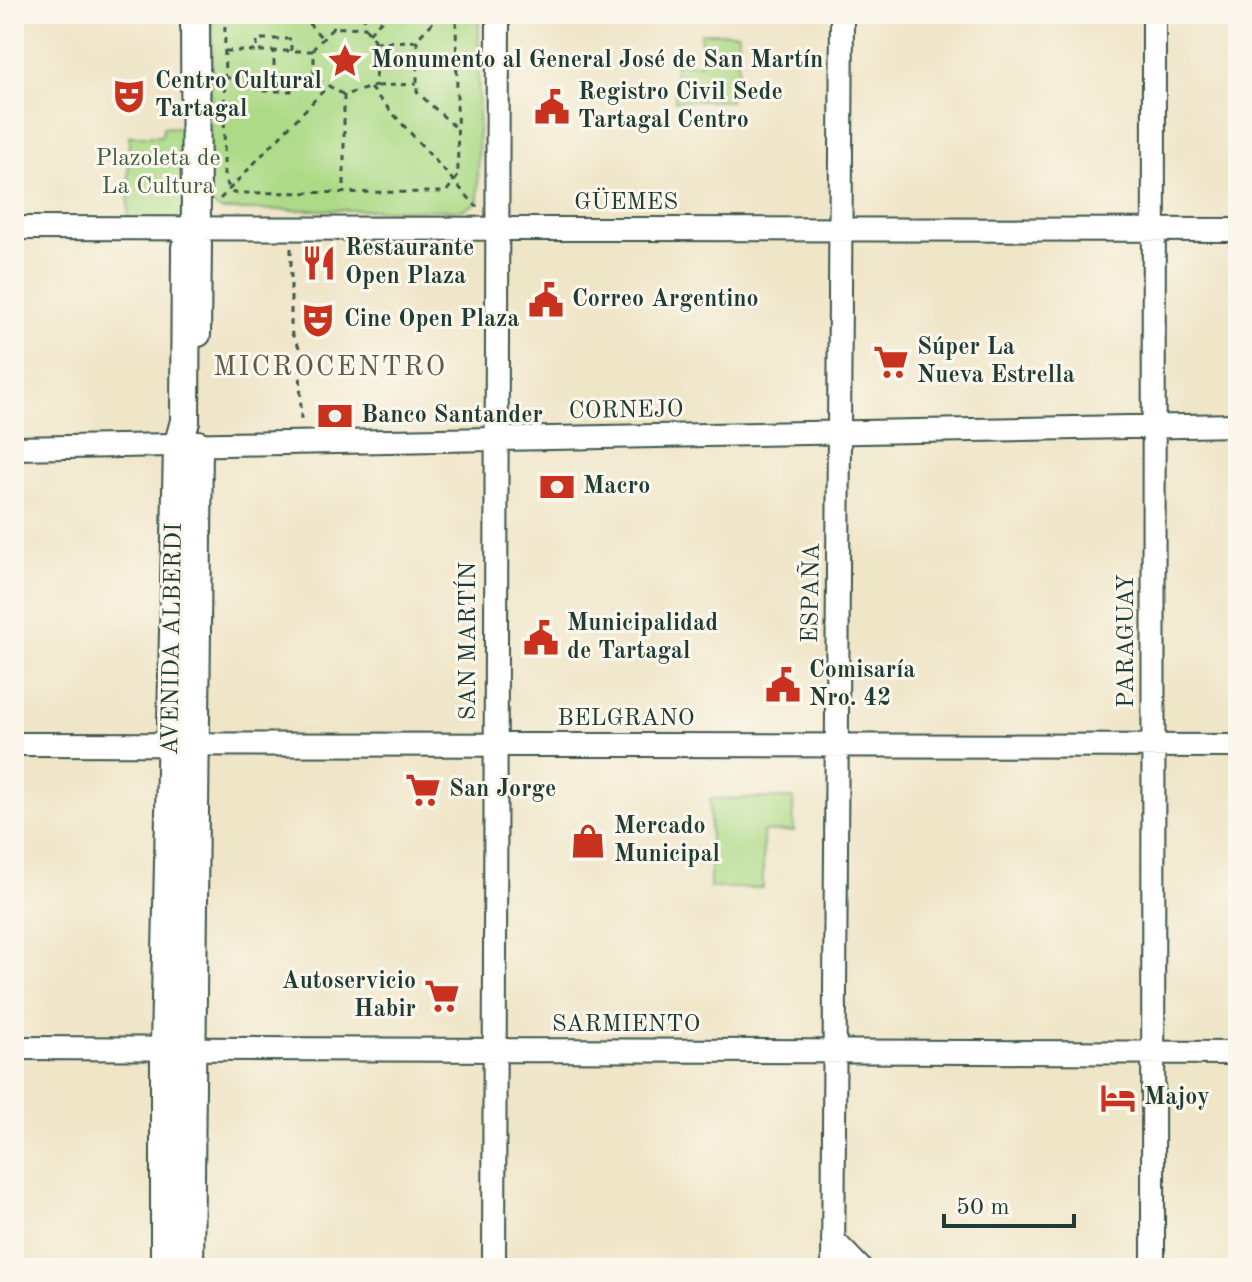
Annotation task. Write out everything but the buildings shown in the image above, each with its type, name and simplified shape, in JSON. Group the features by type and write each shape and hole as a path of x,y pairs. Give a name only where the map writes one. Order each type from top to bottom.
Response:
{"main road":[{"name":"AVENIDA ALBERDI","path":"165,1268 178,1047 188,446 185,421 186,247 196,229 195,14"},
{"name":"AVENIDA ALBERDI","path":"178,1047 189,1268"}],"street":[{"name":"SAN MARTÍN","path":"494,1268 498,14"},
{"name":"ESPAÑA","path":"833,1268 842,14"},
{"name":"PARAGUAY","path":"1153,1268 1154,14"},
{"name":"GÜEMES","path":"14,228 1238,230"},
{"name":"CORNEJO","path":"14,448 839,435 1238,425"},
{"name":"BELGRANO","path":"14,744 1238,746"},
{"name":"SARMIENTO","path":"14,1048 1238,1053"},
{"path":"833,1240 860,1268"}],"path":[{"path":"225,14 224,179 233,193 446,192 458,176 456,14"},
{"path":"300,14 322,38"},
{"path":"332,14 333,28"},
{"path":"364,14 365,27 375,42 376,86"},
{"path":"369,33 388,14"},
{"path":"441,14 417,41 417,92 457,129"},
{"path":"314,77 314,51 322,38 333,28 365,27"},
{"path":"257,51 257,39 291,39 291,51"},
{"path":"375,42 417,41"},
{"path":"224,51 314,51"},
{"path":"274,51 274,78"},
{"path":"257,78 257,91 291,91 291,77"},
{"path":"224,78 314,77 344,95 376,86 417,84"},
{"path":"196,229 229,188 328,86"},
{"path":"370,88 452,183 499,229"},
{"path":"344,95 344,193"},
{"path":"290,228 291,332 300,349 301,443"}],"green space":[{"path":"212,14 479,14 478,202 463,210 221,210 212,205 209,196"},
{"path":"701,33 738,33 738,88 730,88 730,101 675,101 675,64 701,64"},
{"name":"Plazoleta de La Cultura","path":"163,127 187,128 184,220 128,224 129,136 162,136"},
{"path":"793,798 794,831 763,832 763,888 710,888 710,799"}],"place":[{"name":"Monumento al General José de San Martín","path":"345,61"},
{"name":"Centro Cultural Tartagal","path":"129,96"},
{"name":"Registro Civil Sede Tartagal Centro","path":"552,107"},
{"name":"Restaurante Open Plaza","path":"319,263"},
{"name":"Correo Argentino","path":"546,300"},
{"name":"Cine Open Plaza","path":"318,320"},
{"name":"Súper La Nueva Estrella","path":"891,362"},
{"name":"Banco Santander","path":"335,416"},
{"name":"Macro","path":"557,487"},
{"name":"Municipalidad de Tartagal","path":"541,638"},
{"name":"Comisaría Nro. 42","path":"783,685"},
{"name":"San Jorge","path":"423,790"},
{"name":"Mercado Municipal","path":"588,841"},
{"name":"Autoservicio Habir","path":"442,996"},
{"name":"Majoy","path":"1118,1098"}],"district":[{"name":"MICROCENTRO","path":"330,368"}]}
